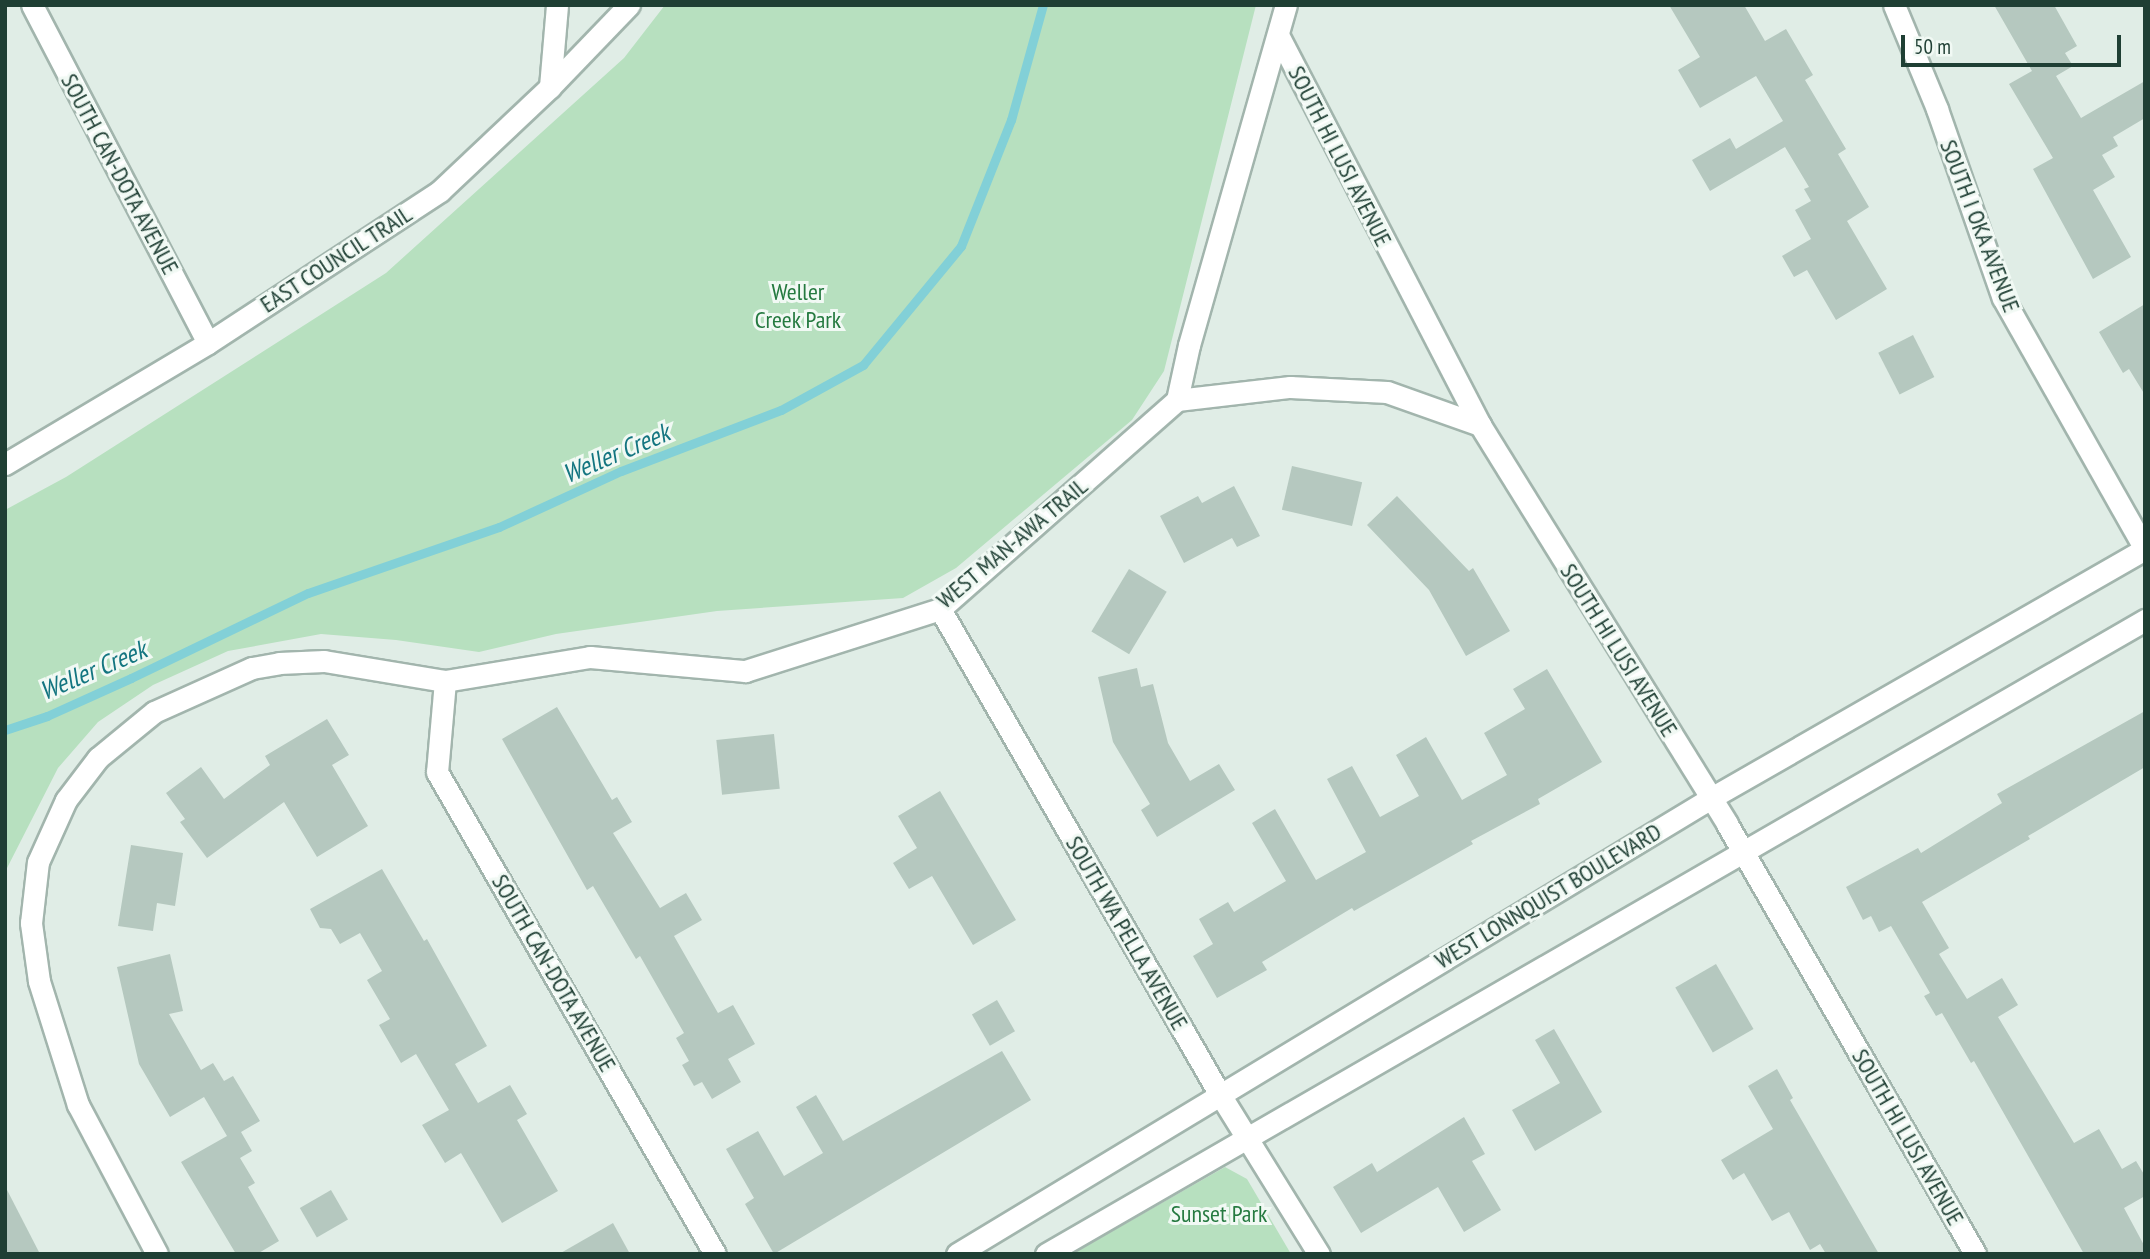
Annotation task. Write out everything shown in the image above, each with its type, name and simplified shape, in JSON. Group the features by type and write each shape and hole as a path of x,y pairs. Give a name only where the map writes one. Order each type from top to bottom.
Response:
{"street":[{"name":"SOUTH CAN-DOTA AVENUE","path":"32,5 208,343"},
{"path":"550,87 557,5"},
{"name":"EAST COUNCIL TRAIL","path":"5,464 208,343 440,191 550,87 629,5"},
{"path":"1286,5 1189,345 1177,400 1290,387 1387,392 1480,425"},
{"name":"SOUTH I OKA AVENUE","path":"1894,5 1937,109 2003,298 2145,549"},
{"name":"SOUTH HI LUSI AVENUE","path":"1279,37 1480,425 1744,853 1975,1254"},
{"name":"WEST MAN-AWA TRAIL","path":"157,1254 78,1105 39,981 32,923 38,862 66,800 97,758 154,712 252,668 324,660 445,681 590,657 745,671 940,609 1177,400"},
{"name":"WEST LONNQUIST BOULEVARD","path":"957,1254 1219,1093 1711,798 2145,549"},
{"name":"SOUTH WA PELLA AVENUE","path":"940,609 1219,1093 1319,1254"},
{"path":"1046,1254 2145,620"},
{"name":"SOUTH CAN-DOTA AVENUE","path":"445,681 437,772 715,1254"}],"green space":[{"name":"Weller Creek Park","path":"665,5 1256,5 1164,371 1132,420 956,568 903,598 717,611 556,634 479,652 396,640 321,634 228,651 153,685 98,722 58,768 5,872 5,510 66,477 386,273 624,58"},
{"name":"Sunset Park","path":"1225,1167 1247,1179 1291,1254 1072,1254"}],"building":[{"path":"1669,5 1744,5 1765,41 1786,29 1813,75 1805,80 1846,149 1838,154 1869,207 1847,221 1887,289 1836,320 1807,270 1794,277 1782,256 1811,239 1795,210 1811,201 1804,189 1809,187 1785,147 1710,191 1692,160 1730,138 1736,149 1783,121 1756,76 1700,108 1678,70 1700,57"},
{"path":"1994,5 2054,5 2077,46 2065,53 2073,66 2056,76 2081,118 2145,81 2145,118 2113,137 2118,146 2102,155 2115,177 2093,190 2131,257 2093,279 2033,169 2053,158 2009,84 2032,71"},
{"path":"2145,304 2145,395 2129,369 2123,373 2099,332"},
{"path":"1913,335 1934,377 1900,395 1878,353"},
{"path":"1292,466 1362,482 1352,526 1282,510"},
{"path":"1234,486 1260,536 1237,547 1232,538 1184,563 1160,516 1198,496 1202,503"},
{"path":"1397,496 1469,571 1473,568 1510,631 1466,656 1429,590 1367,525"},
{"path":"1129,569 1167,592 1129,654 1091,632"},
{"path":"1137,668 1141,687 1153,684 1168,743 1190,781 1219,764 1235,790 1157,837 1141,810 1150,804 1113,742 1098,677"},
{"path":"1547,669 1602,762 1538,799 1540,804 1471,841 1473,844 1354,911 1352,908 1262,962 1267,970 1217,998 1193,956 1213,944 1199,919 1228,902 1234,912 1286,881 1252,823 1275,809 1316,880 1366,852 1327,779 1352,766 1380,817 1419,796 1396,755 1426,737 1462,800 1507,775 1484,733 1525,709 1513,689"},
{"path":"557,707 612,800 617,797 632,822 613,833 660,908 686,893 702,920 674,936 718,1013 733,1005 755,1044 728,1059 741,1082 712,1099 702,1082 694,1086 682,1065 689,1061 676,1038 684,1033 640,956 636,959 593,886 587,890 502,739"},
{"path":"2145,711 2145,767 1922,902 1949,948 1939,954 1967,999 2002,978 2018,1005 1998,1017 2074,1143 2099,1129 2122,1169 2136,1161 2145,1176 2145,1196 2124,1208 2145,1247 2145,1254 2084,1254 1974,1061 1971,1063 1942,1013 1936,1016 1924,996 1930,993 1891,926 1879,932 1871,916 1863,920 1846,887 1918,848 1921,853 2002,803 1997,794"},
{"path":"327,719 349,755 332,765 368,826 317,857 284,802 207,858 180,822 185,819 166,793 201,767 224,799 270,765 265,756"},
{"path":"774,734 780,789 722,795 716,740"},
{"path":"940,791 1016,920 973,945 932,876 909,889 893,863 917,848 898,816"},
{"path":"131,845 183,853 175,906 157,903 153,931 118,926"},
{"path":"382,869 424,941 427,939 487,1046 455,1064 478,1103 510,1085 527,1114 517,1120 558,1191 502,1223 461,1153 445,1163 422,1125 449,1110 416,1054 401,1063 379,1025 390,1019 367,980 382,971 360,933 340,944 331,929 320,928 310,909"},
{"path":"170,954 183,1011 169,1014 201,1070 213,1063 224,1081 233,1076 260,1121 241,1132 252,1151 240,1158 255,1183 248,1187 279,1241 257,1254 236,1254 181,1162 227,1136 204,1097 170,1117 139,1064 117,967"},
{"path":"1716,964 1754,1029 1713,1052 1675,987"},
{"path":"997,1000 1015,1031 990,1046 972,1014"},
{"path":"1554,1029 1602,1112 1535,1151 1512,1110 1560,1083 1535,1040"},
{"path":"1002,1051 1031,1100 774,1254 745,1204 754,1198 726,1149 758,1131 784,1176 823,1153 796,1107 816,1095 843,1141"},
{"path":"1777,1069 1793,1098 1790,1100 1879,1254 1826,1254 1820,1244 1810,1250 1789,1212 1772,1221 1744,1173 1733,1180 1721,1160 1773,1129 1748,1086"},
{"path":"1464,1117 1485,1154 1472,1161 1501,1210 1464,1232 1438,1187 1361,1233 1333,1187 1372,1163 1377,1172"},
{"path":"5,1186 40,1254 5,1254"},
{"path":"331,1190 348,1219 317,1237 300,1208"},
{"path":"613,1223 630,1254 559,1254"}],"waterway":[{"name":"Weller Creek","path":"5,730 47,716 308,593 499,527 621,471 781,410 863,365 961,246 1011,120 1043,5"}]}
